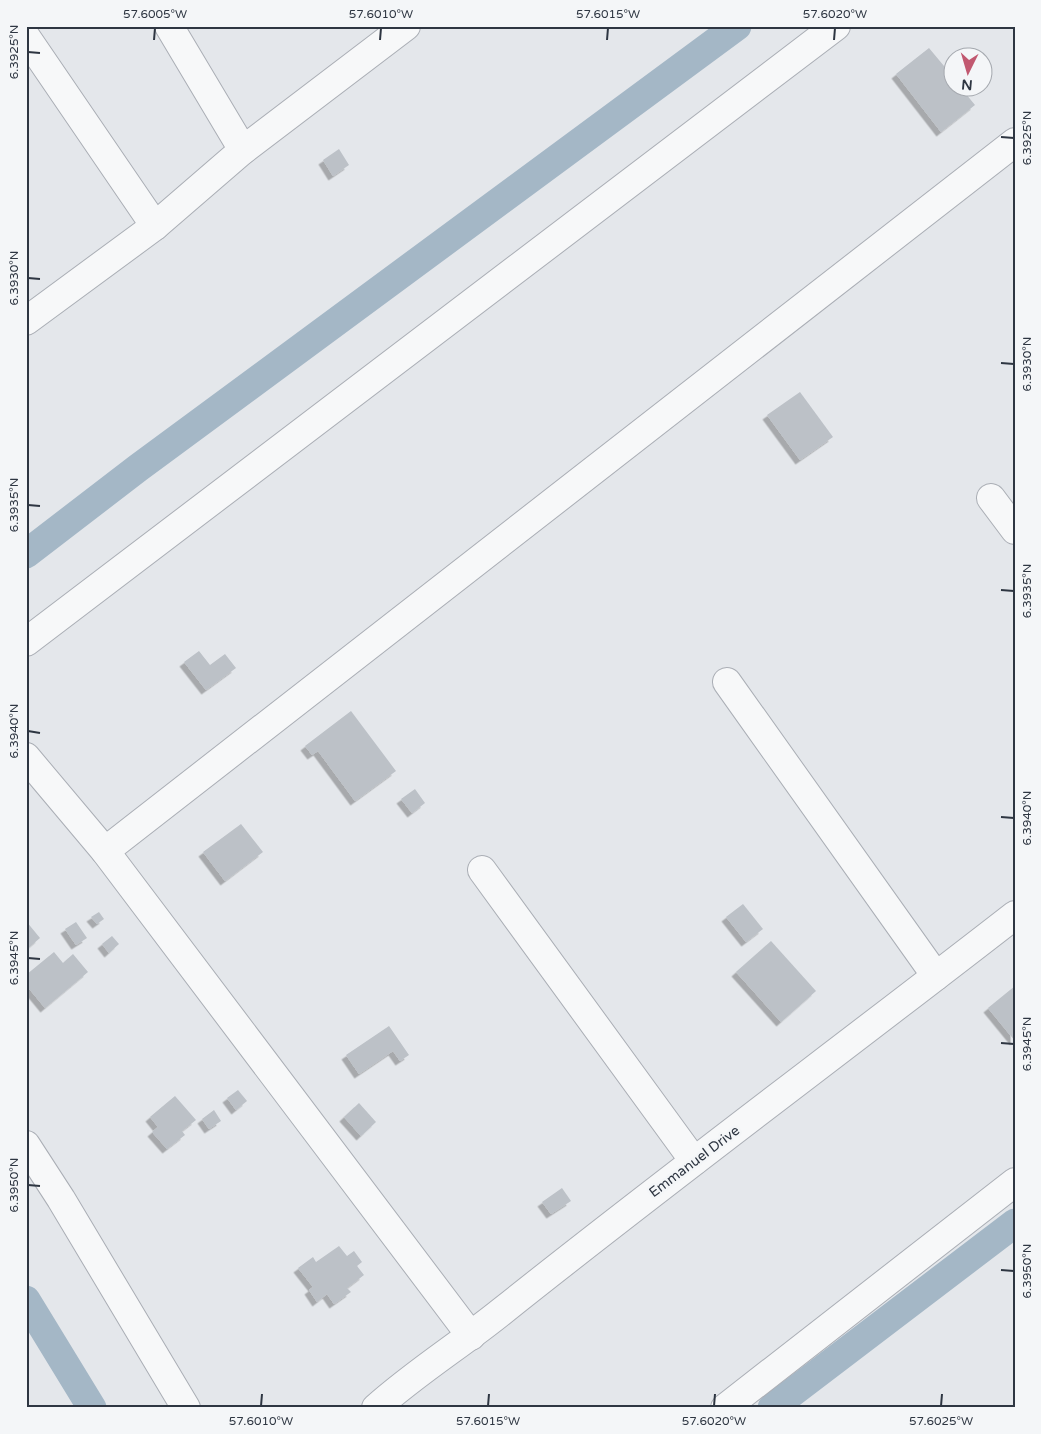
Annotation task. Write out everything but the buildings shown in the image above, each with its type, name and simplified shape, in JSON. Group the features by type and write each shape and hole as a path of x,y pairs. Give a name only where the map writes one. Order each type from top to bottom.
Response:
{"street":[{"path":"169,26 243,150"},
{"path":"26,321 155,226 243,150 406,26"},
{"path":"26,642 836,26"},
{"path":"26,37 155,226"},
{"path":"105,851 1015,142"},
{"path":"992,498 1015,530"},
{"path":"727,682 936,976"},
{"path":"26,757 105,851 471,1336"},
{"path":"482,870 694,1161"},
{"name":"Emmanuel Drive","path":"376,1408 392,1393 471,1336 598,1235 1015,915"},
{"path":"26,1145 61,1199 186,1408"},
{"path":"725,1408 1015,1182"}],"waterway":[{"path":"26,554 138,468 737,26"},
{"path":"772,1408 1015,1223"},
{"path":"26,1300 92,1408"}]}
